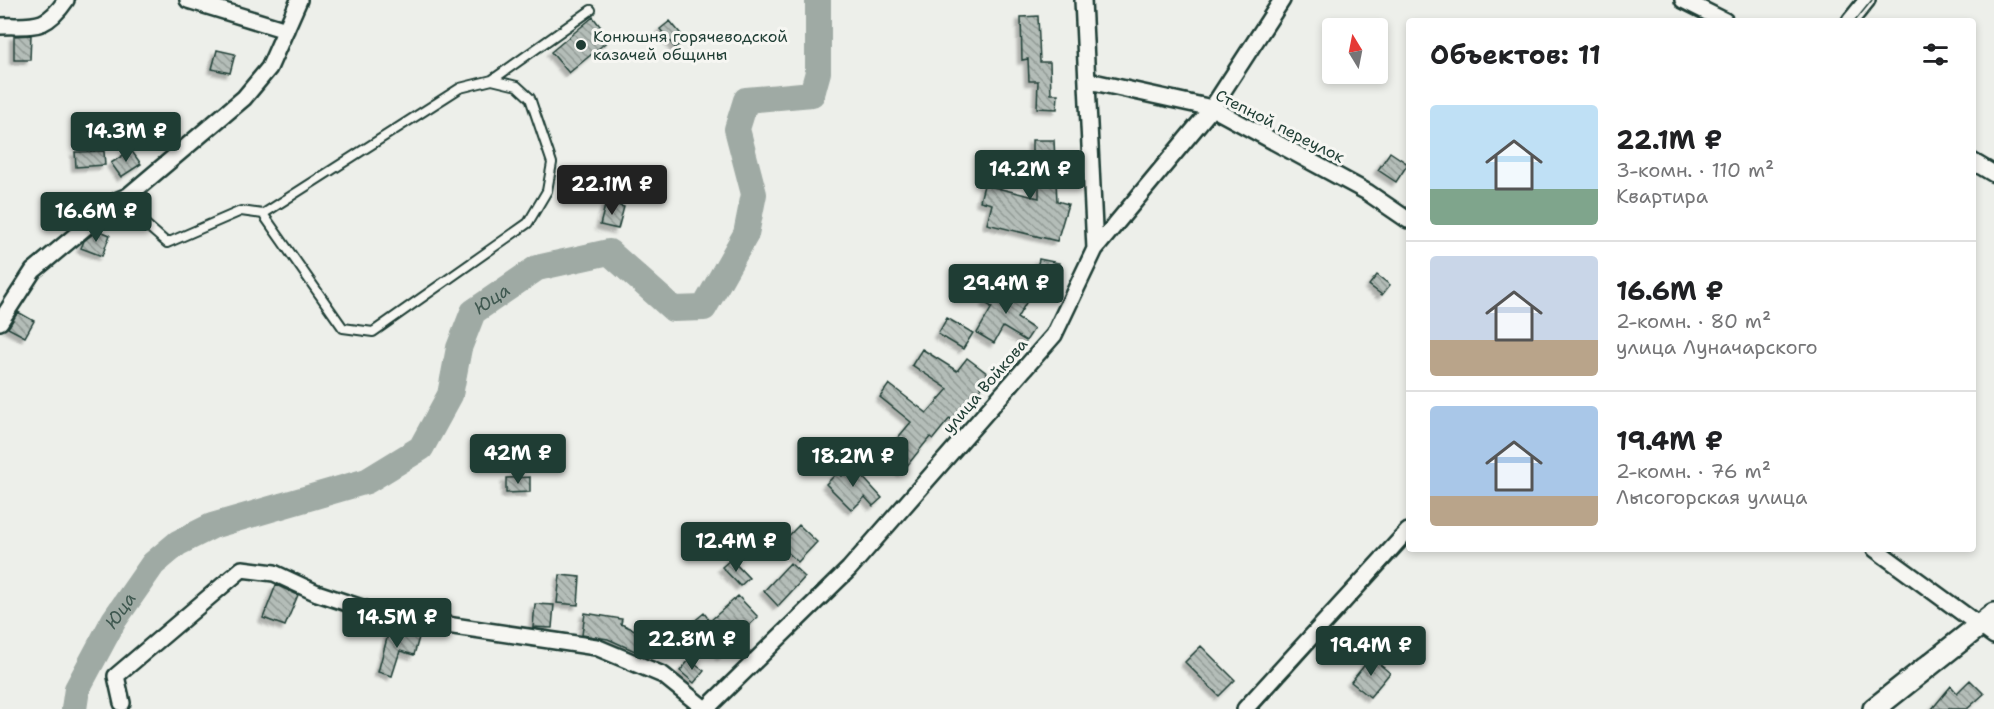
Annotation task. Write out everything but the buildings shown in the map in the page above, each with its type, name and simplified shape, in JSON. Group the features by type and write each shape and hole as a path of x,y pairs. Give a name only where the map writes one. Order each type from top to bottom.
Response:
{"main road":[{"path":"1874,709 1989,625"}],"street":[{"path":"0,26 36,26 54,18 66,0"},
{"path":"188,0 286,30"},
{"path":"0,322 33,271 118,200 128,196 244,99 269,68 299,0"},
{"name":"улица Войкова","path":"706,709 849,569 1054,335 1095,249 1089,81 1083,0"},
{"path":"1095,249 1212,108 1282,0"},
{"path":"1683,0 1719,18"},
{"path":"1852,18 1867,0"},
{"name":"Степной переулок","path":"1089,81 1212,108 1367,192 1406,219"},
{"path":"1976,163 1994,174"},
{"path":"1245,709 1406,533"},
{"path":"1880,552 1989,625"},
{"path":"122,703 116,676 242,569 274,573 317,593 386,616 596,647 663,675 706,709"}],"lane":[{"path":"118,200 167,243 241,211 263,214 460,88 492,81 591,10"},
{"path":"263,214 343,328 373,332 528,223 547,191 552,163 530,98 517,86 492,81"}],"waterway":[{"name":"Юца","path":"74,709 77,689 114,620 153,564 178,543 212,526 367,481 421,448 450,395 459,348 473,312 537,268 609,252 673,309 704,308 746,234 754,194 737,129 746,100 812,94 818,72 818,0"}],"tram line":[{"path":"1857,18 1872,0"},
{"path":"1259,709 1406,544"}],"place":[{"name":"Конюшня горячеводской казачей общины","path":"581,45"}]}
